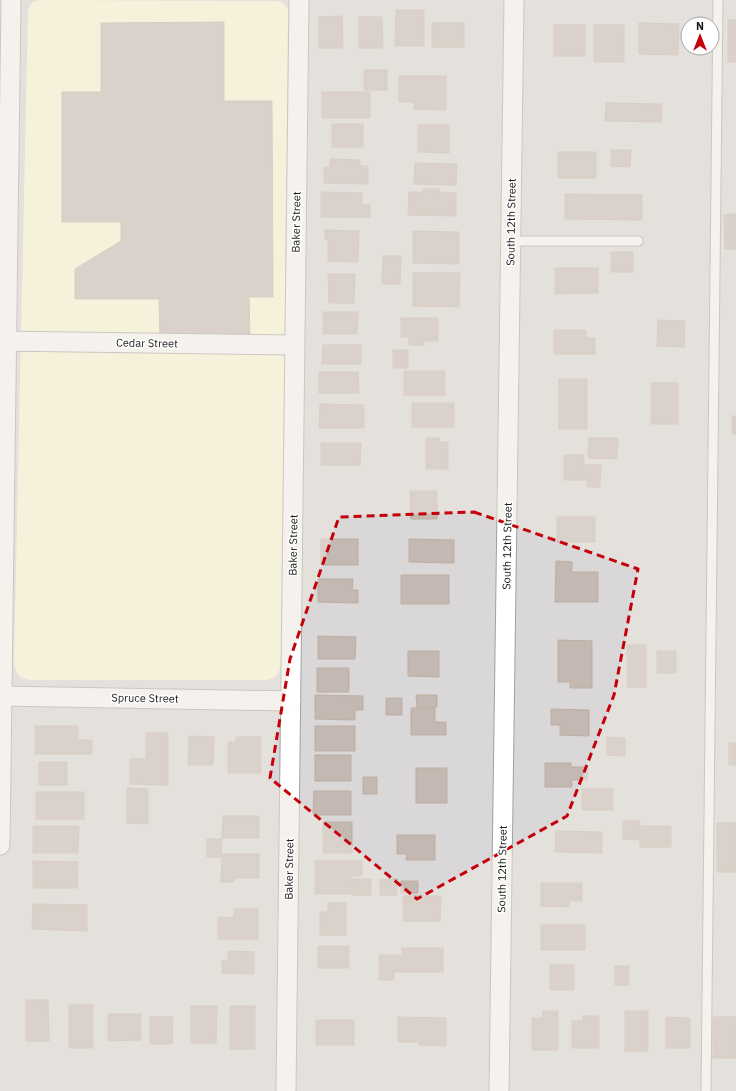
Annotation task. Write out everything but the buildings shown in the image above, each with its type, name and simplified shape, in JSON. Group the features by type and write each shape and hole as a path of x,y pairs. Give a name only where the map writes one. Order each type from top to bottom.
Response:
{"street":[{"path":"0,845 3,341 11,0"},
{"name":"Baker Street","path":"286,1091 299,0"},
{"name":"South 12th Street","path":"499,1091 514,0"},
{"name":"Cedar Street","path":"3,341 295,345"},
{"name":"Spruce Street","path":"1,696 291,700"}],"lane":[{"path":"706,1091 718,0"},
{"path":"511,241 638,241"}],"highlighted area":[{"path":"474,512 638,569 614,695 567,816 417,899 270,778 290,659 339,517"}],"shaded area":[{"path":"0,0 736,0 736,1091 0,1091"},
{"path":"39,0 274,1 282,2 287,7 281,664 279,672 274,678 267,680 30,680 21,678 16,671 14,662 28,9 32,3"}]}
